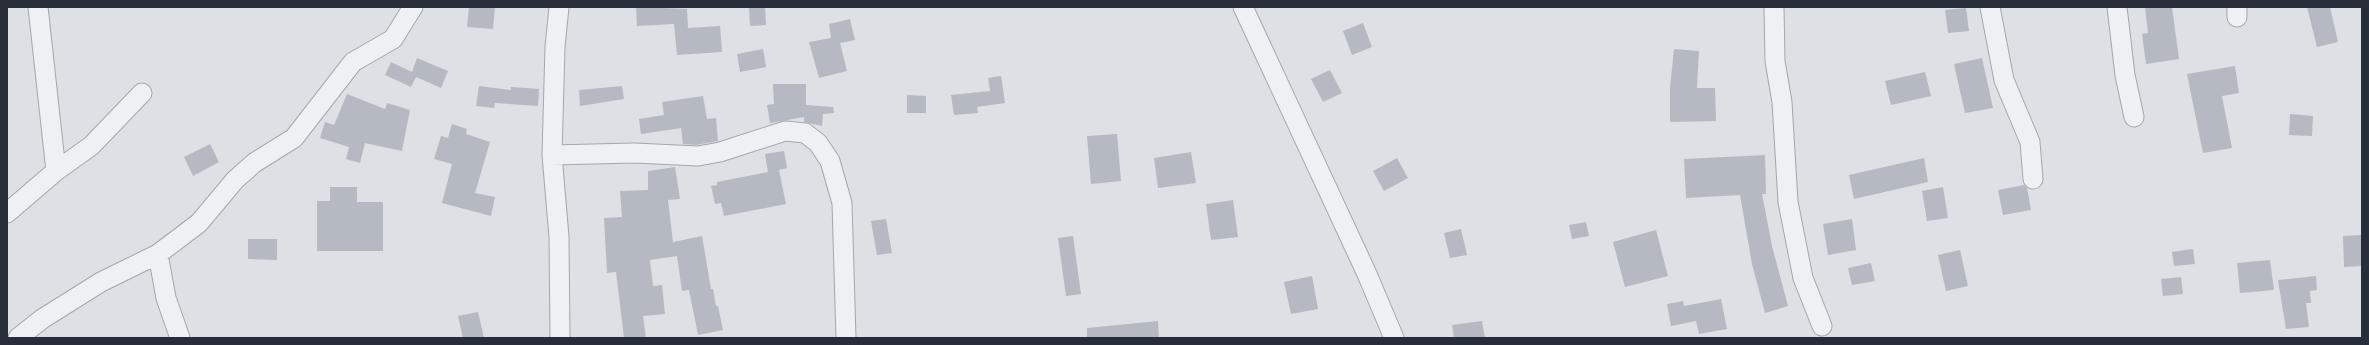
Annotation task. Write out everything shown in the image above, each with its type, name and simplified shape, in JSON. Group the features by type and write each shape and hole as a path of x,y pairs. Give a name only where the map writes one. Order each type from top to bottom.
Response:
{"street":[{"path":"38,7 56,170"},
{"path":"18,338 42,319 102,282 158,254 199,223 235,180 254,163 294,138 353,62 393,39 413,7"},
{"path":"559,7 552,155 559,237 560,338"},
{"path":"1243,7 1367,274 1394,338"},
{"path":"1774,7 1775,61 1782,102 1788,202 1803,278 1822,326"},
{"path":"1990,7 2004,80 2030,142 2033,178"},
{"path":"2117,7 2125,75 2134,116"},
{"path":"7,213 56,170 91,146 142,94"},
{"path":"552,155 634,153 698,156 720,152 785,131 805,133 818,143 830,161 842,203 846,338"},
{"path":"158,254 166,298 180,338"}],"building":[{"path":"469,7 495,7 493,29 467,27"},
{"path":"636,7 687,9 688,28 720,26 722,52 677,55 674,24 637,26"},
{"path":"749,7 765,7 766,25 750,26"},
{"path":"2145,7 2172,7 2179,59 2146,64 2142,34 2148,33"},
{"path":"2307,7 2330,7 2338,42 2317,47"},
{"path":"1966,8 1969,31 1948,33 1945,10"},
{"path":"850,19 855,40 840,43 847,71 819,78 809,42 831,38 829,24"},
{"path":"1363,23 1372,47 1352,55 1343,31"},
{"path":"763,49 766,67 740,72 737,54"},
{"path":"1674,49 1699,51 1697,88 1715,88 1716,121 1670,122 1670,88"},
{"path":"417,58 448,71 441,88 416,77 411,87 385,75 391,62 412,72"},
{"path":"1982,58 1993,108 1965,113 1954,64"},
{"path":"2235,66 2239,93 2222,96 2232,148 2203,153 2187,74"},
{"path":"1330,70 1342,93 1323,102 1311,79"},
{"path":"1925,72 1931,96 1891,105 1885,81"},
{"path":"1001,76 1005,103 977,107 978,113 954,115 951,95 990,91 988,78"},
{"path":"773,84 806,84 806,105 833,107 834,113 823,114 822,126 804,122 804,117 770,123 767,105 774,104"},
{"path":"479,86 511,90 511,87 539,89 538,106 495,103 494,108 476,106"},
{"path":"622,86 624,99 580,106 579,90"},
{"path":"347,94 385,109 387,103 410,110 402,151 365,143 360,163 346,159 349,147 320,138 325,122 334,125"},
{"path":"907,95 926,96 926,113 907,113"},
{"path":"703,96 707,119 716,118 718,141 696,145 683,144 681,128 641,134 639,119 664,115 662,102"},
{"path":"2290,114 2313,116 2312,136 2289,135"},
{"path":"452,124 467,129 466,134 490,142 475,193 495,197 491,216 442,203 452,164 434,159 441,136 448,138"},
{"path":"1117,134 1121,181 1091,184 1087,136"},
{"path":"210,144 219,162 193,176 184,157"},
{"path":"784,151 787,168 779,170 786,204 724,216 721,203 715,204 711,186 717,185 717,182 768,172 765,154"},
{"path":"1191,152 1196,183 1158,188 1154,158"},
{"path":"1765,155 1766,194 1762,194 1772,246 1788,306 1765,313 1752,264 1740,195 1686,198 1684,159"},
{"path":"1397,158 1408,178 1384,191 1373,171"},
{"path":"1924,158 1928,182 1854,199 1849,175"},
{"path":"675,167 680,199 668,200 673,242 702,236 711,289 713,289 716,306 718,306 723,330 698,335 689,290 682,291 677,256 650,260 653,286 662,285 665,314 643,316 646,338 624,338 616,272 607,273 604,218 622,217 620,191 648,190 648,171"},
{"path":"2024,185 2027,188 2031,210 2003,215 1998,190"},
{"path":"330,187 357,187 357,202 383,202 383,251 317,251 317,201 330,201"},
{"path":"1943,187 1948,218 1927,221 1922,191"},
{"path":"1233,200 1238,237 1211,240 1206,204"},
{"path":"886,219 892,253 877,255 871,221"},
{"path":"1852,219 1856,250 1828,255 1823,224"},
{"path":"1586,222 1589,236 1572,239 1569,225"},
{"path":"1461,229 1467,255 1450,258 1444,233"},
{"path":"1656,230 1668,276 1625,287 1613,242"},
{"path":"2362,235 2362,266 2344,267 2343,236"},
{"path":"1073,236 1081,294 1066,296 1058,238"},
{"path":"248,239 277,239 277,260 248,259"},
{"path":"2193,249 2195,264 2174,266 2172,252"},
{"path":"1960,250 1968,286 1946,291 1938,255"},
{"path":"2270,260 2274,290 2240,293 2237,263"},
{"path":"1871,263 1875,281 1852,285 1848,268"},
{"path":"1312,276 1318,309 1291,314 1284,282"},
{"path":"2316,276 2317,290 2310,291 2311,303 2306,303 2309,327 2286,329 2278,280"},
{"path":"2181,277 2183,294 2163,296 2161,279"},
{"path":"1721,299 1727,329 1699,334 1696,321 1671,326 1667,304 1683,301 1684,306"},
{"path":"478,312 484,338 463,338 458,316"},
{"path":"1158,321 1159,338 1087,338 1087,328"},
{"path":"1482,321 1485,338 1454,338 1452,325"}]}
